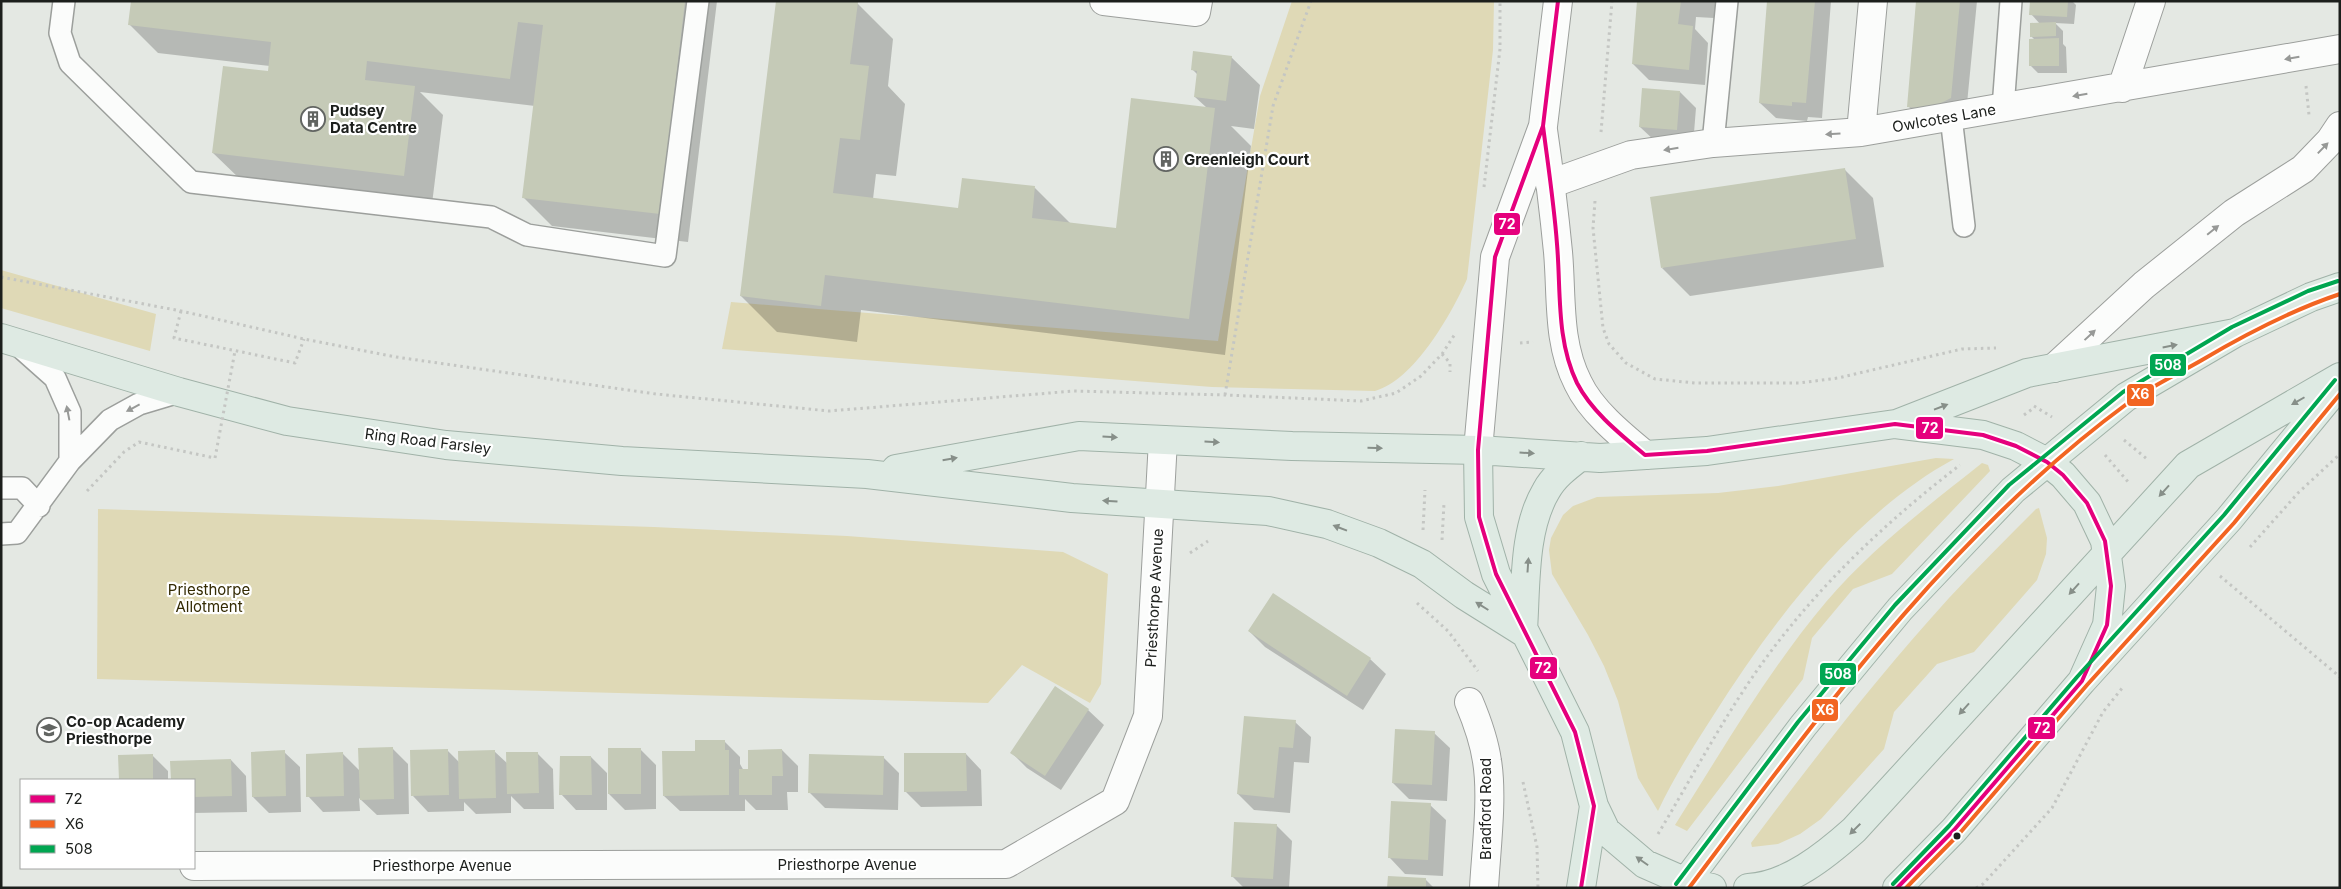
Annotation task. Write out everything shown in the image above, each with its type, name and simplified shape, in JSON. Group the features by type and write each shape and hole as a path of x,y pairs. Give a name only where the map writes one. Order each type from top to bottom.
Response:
{"highway":[{"path":"1683,885 1803,726 1900,608 2013,490 2126,397 2235,333 2340,287"},
{"path":"867,474 1079,436 1292,446 1478,450 1600,458 1706,452 1895,424 2027,374 2235,333"},
{"name":"Ring Road Farsley","path":"9,341 179,392 287,421 446,445 622,461 867,474"},
{"path":"1748,888 1760,887 1798,872 1825,856 1854,830 2188,465 2340,377"},
{"path":"1897,888 1954,830 2082,681 2229,519 2340,384"},
{"path":"1895,424 1983,435 2016,446 2046,462 2064,475 2086,503 2105,541 2111,586 2107,625 2082,681"},
{"path":"1478,450 1479,517 1496,574 1574,732 1594,806 1606,831 1645,864 1683,885 1712,888"},
{"path":"1523,632 1530,535 1535,512 1546,490 1562,471 1581,456"},
{"path":"867,474 1072,498 1268,512 1327,524 1379,543 1422,564 1464,595 1523,632"},
{"path":"1581,888 1594,806"}],"street":[{"path":"1104,1 1196,12 1198,1"},
{"path":"1478,450 1495,257 1543,126 1558,1"},
{"path":"1861,132 1873,1"},
{"path":"2122,88 2151,1"},
{"name":"Owlcotes Lane","path":"1550,184 1598,165 1631,155 1713,143 1861,132 2340,49"},
{"path":"1543,126 1558,254 1559,297 1565,348 1578,384 1610,426 1646,455"},
{"path":"2054,368 2144,285 2234,213 2303,169 2330,141 2340,126"},
{"name":"Priesthorpe Avenue","path":"195,866 1006,864 1115,801 1148,716 1158,504 1164,440"},
{"name":"Bradford Road","path":"1469,702 1480,731 1487,762 1488,812 1484,888"}],"lane":[{"path":"64,1 60,33 70,63 191,182 491,217 527,235 665,256 698,1"},
{"path":"1713,143 1727,1"},
{"path":"2003,108 2011,1"},
{"path":"1951,116 1964,226"},
{"path":"9,341 55,378 70,412 70,461"},
{"path":"1,534 17,533 39,506 70,461 110,420 139,404 179,392"},
{"path":"1,488 22,488 39,506"}],"path":[{"path":"1225,395 1273,106 1311,1"},
{"path":"1484,192 1500,49 1500,1"},
{"path":"1612,1 1593,228 1603,328 1609,344 1626,363 1655,379 1695,383 1799,383 1838,378 1962,349 2002,347"},
{"path":"1,277 181,311 304,339 396,357 524,377 656,394 829,411 1074,391 1361,401 1396,393 1422,376 1442,354"},
{"path":"181,311 174,338 295,363 304,339"},
{"path":"139,442 215,458 235,351"},
{"path":"2033,400 2034,407"},
{"path":"2021,417 2042,401"},
{"path":"2034,407 2051,416"},
{"path":"2119,436 2147,459"},
{"path":"2101,451 2127,480"},
{"path":"1668,818 1732,709 1786,631 1873,537 1966,460"},
{"path":"1423,532 1425,490"},
{"path":"1442,544 1444,500"},
{"path":"1190,553 1198,546 1213,540"},
{"path":"2220,576 2340,677"},
{"path":"1413,600 1432,617"},
{"path":"1976,888 1983,884 2052,808 2102,712 2128,682"}],"green space":[{"path":"1292,1 1494,1 1493,50 1467,279 1430,344 1404,374 1389,385 1375,391 1212,387 722,349 731,302 1218,341 1260,96"},
{"path":"1,270 156,314 150,351 1,308"},
{"path":"1936,458 1954,459 1917,482 1882,509 1849,539 1789,607 1762,643 1713,716 1677,774 1658,811 1638,778 1618,701 1604,666 1552,574 1549,550 1551,538 1563,515 1573,506 1597,497 1718,493 1778,486"},
{"path":"1982,463 1988,465 1990,471 1892,574 1853,589 1812,638 1803,679 1687,831 1675,825 1765,683 1826,602 1881,546"},
{"path":"2039,508 2047,538 2046,554 2037,580 1974,652 1937,664 1894,712 1884,749 1821,819 1800,834 1778,844 1752,847 1751,843 1799,780 1897,657 1960,587"},
{"name":"Priesthorpe Allotment","path":"98,509 654,527 847,536 1063,552 1108,574 1101,684 1090,703 1022,665 988,703 97,679"}],"building":[{"name":"Pudsey Data Centre","path":"131,1 685,1 660,214 522,198 543,25 518,22 510,79 367,61 365,80 415,86 404,176 212,153 223,66 268,71 271,42 128,25"},
{"name":"Greenleigh Court","path":"776,1 858,2 850,64 869,66 860,140 840,138 833,193 958,208 962,178 1035,186 1032,218 1116,228 1131,98 1215,108 1189,319 825,275 821,306 740,296"},
{"path":"1637,1 1681,1 1678,24 1693,26 1689,70 1632,64"},
{"path":"1767,1 1815,1 1806,103 1792,102 1792,106 1759,103"},
{"path":"1916,1 1960,1 1951,98 1929,109 1907,107"},
{"path":"2030,1 2068,1 2067,17 2029,15"},
{"path":"2056,22 2056,36 2030,37 2030,23"},
{"path":"2059,38 2059,66 2029,66 2029,39"},
{"path":"1193,51 1232,56 1226,101 1194,97 1197,71 1191,70"},
{"path":"1642,88 1680,91 1677,130 1639,127"},
{"path":"1845,168 1856,239 1661,268 1650,197"},
{"path":"1273,593 1371,658 1347,696 1248,631"},
{"path":"1055,686 1089,709 1045,776 1010,753"},
{"path":"1244,716 1296,720 1293,748 1279,747 1274,798 1237,794"},
{"path":"1395,729 1435,731 1432,785 1392,783"},
{"path":"695,740 725,740 725,750 729,750 729,795 663,796 662,751 695,751"},
{"path":"393,747 394,799 360,800 358,748"},
{"path":"608,748 641,748 641,794 608,794"},
{"path":"448,749 449,795 411,796 410,750"},
{"path":"782,749 783,776 772,776 772,795 739,795 739,769 748,769 748,750"},
{"path":"285,750 286,796 252,797 251,752"},
{"path":"495,750 496,798 459,799 458,751"},
{"path":"343,752 344,796 306,797 306,754"},
{"path":"506,752 538,752 539,793 507,794"},
{"path":"904,753 966,753 967,791 904,792"},
{"path":"153,754 153,779 119,779 118,755"},
{"path":"809,754 884,756 883,795 808,793"},
{"path":"560,756 591,756 592,795 559,795"},
{"path":"231,759 232,796 195,797 195,779 171,779 170,761"},
{"path":"1391,801 1431,803 1428,860 1388,858"},
{"path":"1234,822 1277,824 1273,879 1231,877"},
{"path":"1388,876 1426,878 1426,888 1387,888"}],"transit line":[{"name":"72","path":"1558,1 1543,126 1495,257 1478,450 1479,517 1496,574 1575,732 1594,806 1581,888"},
{"name":"72","path":"1543,126 1556,229 1562,332 1570,367 1590,404 1607,422 1645,455 1707,451 1895,424 1983,435 2016,446 2047,462 2063,475 2087,503 2105,541 2111,586 2107,625 2082,681 1954,830 1897,888"},
{"name":"508","path":"1676,884 1798,722 1895,605 2009,485 2123,392 2232,327 2308,291 2338,281"},
{"name":"X6","path":"1689,888 1788,757 1891,629 2003,509 2064,454 2137,397 2252,332 2304,307 2340,294"},
{"name":"508","path":"1893,884 1949,826 2077,677 2224,515 2335,380"},
{"name":"X6","path":"1906,888 1959,834 2087,685 2234,523 2340,394"}],"place":[{"name":"Pudsey Data Centre","path":"313,119"},
{"name":"Greenleigh Court","path":"1166,159"},
{"name":"Co-op Academy Priesthorpe","path":"49,730"}]}
